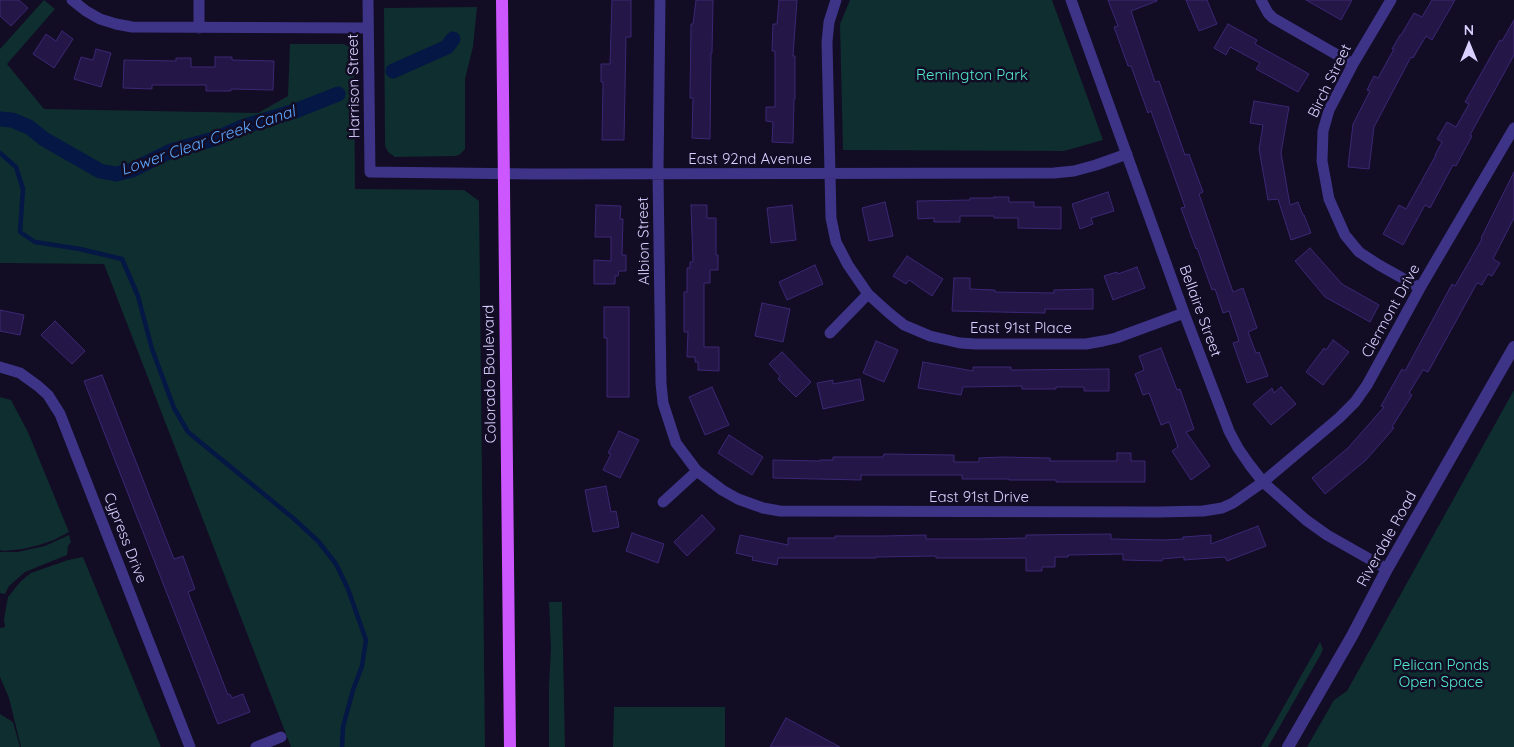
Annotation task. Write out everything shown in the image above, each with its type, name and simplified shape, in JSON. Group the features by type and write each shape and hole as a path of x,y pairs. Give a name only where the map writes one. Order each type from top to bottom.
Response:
{"main road":[{"name":"Colorado Boulevard","path":"502,0 510,747"}],"street":[{"path":"72,0 100,19 132,27 368,28"},
{"path":"199,0 200,28"},
{"name":"Harrison Street","path":"368,0 370,172"},
{"name":"Albion Street","path":"660,0 658,174 661,383 663,403 676,443 698,471"},
{"name":"East 91st Place","path":"836,0 829,22 827,42 831,218 836,242 848,265 868,294 904,324 916,331 937,338 975,344 1086,344 1104,342 1184,313"},
{"name":"Bellaire Street","path":"1071,0 1184,313 1229,431 1238,448 1263,482 1306,520 1327,535 1388,568"},
{"path":"1261,0 1273,18 1353,64"},
{"name":"Birch Street","path":"1390,0 1329,110 1323,131 1322,161 1329,199 1345,235 1360,252 1420,288"},
{"name":"Clermont Drive","path":"1263,482 1339,418 1355,402 1367,385 1420,288 1514,128"},
{"name":"East 92nd Avenue","path":"370,172 658,174 1054,173 1074,171 1127,154"},
{"path":"830,333 868,294"},
{"name":"Riverdale Road","path":"1288,747 1514,347"},
{"name":"Cypress Drive","path":"0,367 20,373 38,386 48,395 60,414 190,747"},
{"path":"663,502 698,471"},
{"name":"East 91st Drive","path":"698,471 722,490 750,504 780,511 798,512 1203,511 1222,508 1233,503 1263,482"},
{"path":"256,747 281,737"}],"green space":[{"path":"44,0 55,9 7,64 44,109 258,113 288,96 290,44 343,44 352,48 354,53 355,189 464,190 479,201 485,747 291,747 104,264 0,263 0,49"},
{"name":"Remington Park","path":"850,0 1052,0 1103,140 1064,151 843,150 840,24"},
{"path":"477,7 473,47 465,79 465,149 459,155 454,156 395,157 388,152 385,146 384,8"},
{"name":"Pelican Ponds Open Space","path":"1514,390 1514,747 1307,747 1334,700 1347,691"},
{"path":"0,397 11,400 28,432 69,532 39,545 4,551 0,550"},
{"path":"69,535 71,542 68,546 67,555 25,572 9,586 5,594 0,593 0,552 18,552 45,546"},
{"path":"83,557 161,747 21,747 9,698 0,677 0,628 5,627 4,619 8,597 21,581 31,573 68,560"},
{"path":"549,602 562,602 565,747 549,747 551,649"},
{"path":"1320,642 1323,649 1321,654 1268,747 1261,747"},
{"path":"614,707 725,707 725,747 613,747"},
{"path":"0,714 13,722 20,747 0,747"}],"building":[{"path":"0,0 19,0 28,8 11,26 0,16"},
{"path":"612,0 631,0 631,37 626,37 624,140 602,140 603,82 601,82 601,64 610,64"},
{"path":"696,0 713,0 710,139 692,138 693,98 690,98 691,24 693,24"},
{"path":"779,0 797,0 793,56 795,56 795,99 793,143 772,142 773,122 766,121 766,107 775,107 775,51 772,51 773,24 777,24"},
{"path":"1108,0 1157,0 1131,11 1155,82 1159,81 1185,155 1189,154 1203,192 1199,194 1233,292 1243,288 1257,328 1248,332 1256,353 1259,352 1268,376 1247,383 1233,343 1239,341 1229,311 1223,313 1215,289 1212,290 1196,249 1181,208 1185,207 1151,111 1148,113 1131,66 1128,66 1114,27 1118,26"},
{"path":"1186,0 1207,0 1217,24 1199,31"},
{"path":"1306,0 1352,0 1341,20"},
{"path":"1432,0 1455,0 1432,40 1426,36 1413,58 1411,57 1374,127 1369,169 1348,167 1353,124 1370,91 1367,90 1374,76 1378,78 1394,49 1392,49 1414,13 1422,17"},
{"path":"1514,20 1514,55 1470,135 1472,136 1456,166 1453,165 1430,208 1425,205 1403,245 1383,234 1399,205 1406,209 1442,142 1437,139 1447,122 1456,127 1469,104 1465,102 1500,40 1502,41"},
{"path":"1228,24 1257,40 1255,44 1309,74 1298,92 1256,69 1260,63 1230,47 1226,55 1214,48"},
{"path":"62,31 73,39 54,68 33,54 46,34 56,41"},
{"path":"96,49 111,53 101,87 74,79 81,57 93,60"},
{"path":"215,57 232,57 232,60 274,61 273,90 231,89 231,91 206,91 206,85 152,85 152,89 123,88 124,60 176,61 176,58 191,58 191,67 215,67"},
{"path":"1254,101 1289,107 1281,153 1290,205 1298,202 1311,233 1291,240 1278,199 1268,200 1259,149 1263,125 1250,123"},
{"path":"1514,172 1514,218 1493,259 1500,263 1492,276 1488,274 1482,285 1477,283 1428,372 1423,370 1409,393 1412,395 1392,427 1394,428 1366,460 1325,494 1312,478 1348,448 1384,407 1381,406 1402,369 1405,371 1452,284 1455,286 1482,239"},
{"path":"1108,192 1114,211 1091,218 1093,224 1080,229 1072,204"},
{"path":"1009,197 1009,202 1034,202 1034,207 1061,207 1061,229 1018,228 1018,218 994,218 994,216 960,216 960,222 934,222 934,218 918,219 917,201 970,200 970,198"},
{"path":"885,202 893,236 869,241 862,208"},
{"path":"596,205 621,206 620,219 623,219 622,255 626,255 626,271 619,271 618,276 615,276 615,284 594,284 594,260 611,261 611,237 595,237"},
{"path":"691,205 707,205 707,218 716,218 718,270 710,270 710,283 704,283 704,347 719,347 719,371 698,370 698,362 695,362 695,357 687,357 688,332 684,332 684,292 687,292 687,268 690,268 690,262 693,262"},
{"path":"792,205 796,240 771,243 767,208"},
{"path":"1310,248 1342,284 1379,305 1370,322 1325,297 1295,261"},
{"path":"907,256 943,279 932,296 909,280 906,284 893,276"},
{"path":"815,265 823,284 787,300 779,282"},
{"path":"1137,267 1145,288 1113,300 1104,276 1117,272 1118,274"},
{"path":"954,278 970,278 970,289 995,290 995,292 1054,293 1054,290 1093,289 1093,309 1045,309 1045,313 952,311"},
{"path":"762,303 790,309 783,342 755,336"},
{"path":"604,307 629,307 629,397 607,397 607,338 604,338"},
{"path":"0,310 24,315 20,335 0,331"},
{"path":"55,321 85,351 72,364 41,335"},
{"path":"1333,340 1349,352 1323,385 1306,372 1324,348 1326,350"},
{"path":"876,341 898,350 884,382 863,373"},
{"path":"1161,348 1177,390 1180,389 1194,429 1186,432 1210,466 1191,480 1172,451 1178,447 1169,422 1161,425 1149,393 1143,395 1135,374 1144,370 1139,356"},
{"path":"782,352 811,382 796,397 778,379 780,376 769,364"},
{"path":"923,362 973,371 973,367 1011,367 1011,370 1109,369 1109,391 1084,391 1084,387 1022,389 1022,386 963,387 961,395 918,388"},
{"path":"102,375 174,559 183,556 195,589 188,592 228,695 230,694 232,698 243,694 250,712 218,724 84,381"},
{"path":"860,379 864,400 823,409 817,383 833,380 833,384"},
{"path":"712,387 729,425 705,435 689,397"},
{"path":"1281,387 1296,404 1271,425 1253,404 1272,388 1274,393"},
{"path":"619,431 639,440 620,478 603,470 611,454 608,453"},
{"path":"729,435 763,457 752,475 718,453"},
{"path":"1117,453 1131,453 1131,461 1145,461 1145,482 962,479 962,475 861,475 861,480 773,478 773,460 820,461 833,460 833,457 883,457 884,454 954,455 954,462 979,462 979,458 1003,457 1050,458 1050,461 1117,461"},
{"path":"606,486 611,512 616,511 619,527 593,532 585,490"},
{"path":"702,515 715,529 687,556 674,542"},
{"path":"1258,526 1266,546 1227,561 1225,557 1184,560 1184,557 1162,559 1162,561 1123,560 1123,554 1068,555 1068,557 1055,557 1055,567 1042,567 1042,571 1026,571 1026,558 936,558 936,556 778,558 777,565 752,560 753,557 736,553 740,535 788,545 788,538 835,538 835,536 926,535 926,539 980,539 1026,538 1026,535 1111,534 1111,539 1164,540 1211,535 1211,544"},
{"path":"632,533 664,544 658,563 626,551"},
{"path":"786,718 840,747 770,747"}],"waterway":[{"name":"Lower Clear Creek Canal","path":"393,71 447,47 453,39"},
{"name":"Lower Clear Creek Canal","path":"0,119 12,120 29,127 44,139 100,171 116,174 132,170 171,151 217,138 242,127 295,111 338,94"},
{"path":"0,153 16,167 23,189 20,232 35,242 80,249 122,259 138,296 152,349 174,408 188,432 293,518 318,541 336,564 348,589 366,640 362,666 343,727 342,747"}]}
